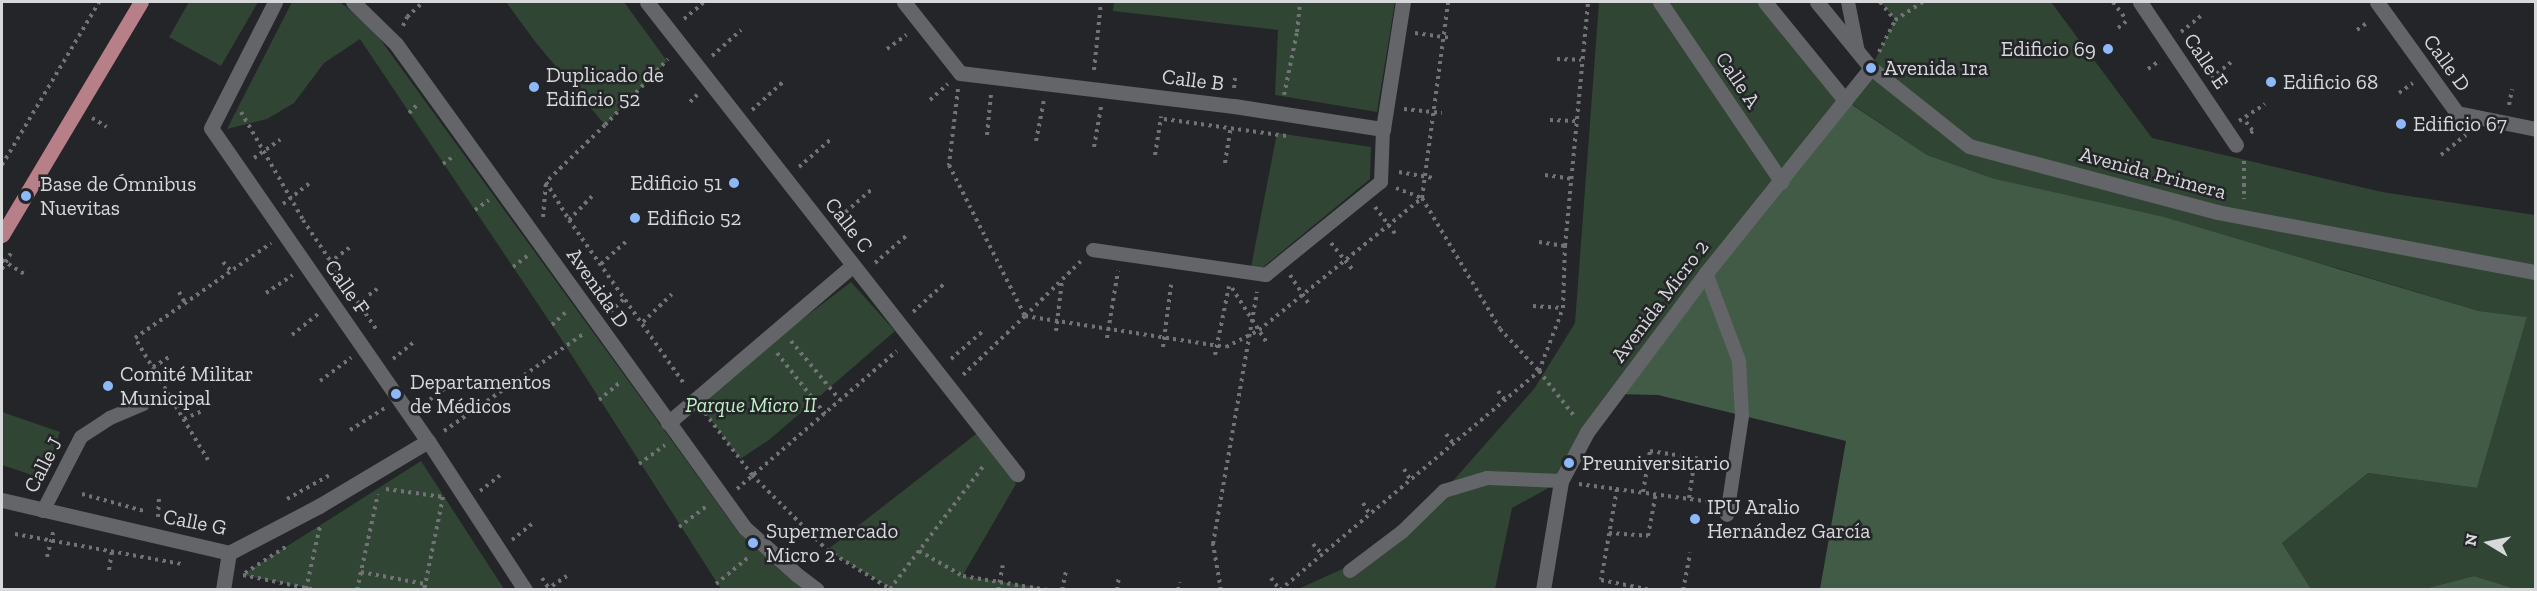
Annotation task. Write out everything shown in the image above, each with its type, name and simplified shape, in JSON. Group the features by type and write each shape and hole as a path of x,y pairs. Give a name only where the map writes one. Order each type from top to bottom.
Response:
{"main road":[{"path":"2,235 141,2"}],"street":[{"name":"Calle F","path":"275,2 211,128 428,441 525,590"},
{"name":"Avenida D","path":"353,2 396,44 745,528 818,590"},
{"name":"Calle C","path":"648,2 1017,474"},
{"path":"904,2 960,73"},
{"path":"1383,129 1403,2"},
{"name":"Calle A","path":"1660,2 1782,182"},
{"path":"1766,2 1845,100"},
{"name":"Avenida Primera","path":"1817,2 1871,68 1969,146 2245,217 2535,273"},
{"name":"Calle E","path":"2140,2 2236,145"},
{"name":"Calle D","path":"2377,2 2457,113 2535,129"},
{"name":"Avenida Micro 2","path":"1544,590 1561,481 1587,432 1706,273 1782,182 1871,68"},
{"name":"Calle B","path":"960,73 1234,106 1383,129"},
{"path":"668,423 853,265"},
{"name":"Calle G","path":"2,500 229,553 320,506 428,441"},
{"path":"223,590 229,553"}],"lane":[{"path":"1848,2 1858,52"},
{"path":"1093,250 1228,274 1266,275 1365,195 1381,176 1383,129"},
{"path":"1706,273 1739,361 1742,416 1727,510"},
{"name":"Calle J","path":"50,512 81,437 110,418 143,404"},
{"path":"1350,571 1402,532 1444,491 1487,478 1561,481"}],"path":[{"path":"2,165 99,2"},
{"path":"396,44 407,17 423,2"},
{"path":"680,23 704,2"},
{"path":"1094,147 1101,2"},
{"path":"1278,113 1297,32 1299,2"},
{"path":"1025,316 1226,346 1259,330 1422,198 1448,2"},
{"path":"1271,578 1280,590 1539,371 1563,308 1565,246 1587,2"},
{"path":"1880,2 1895,20"},
{"path":"1871,68 1895,20 1923,2"},
{"path":"2168,42 2202,15"},
{"path":"699,68 741,30"},
{"path":"1397,31 1450,38"},
{"path":"541,245 546,182 667,61 671,52"},
{"path":"1557,59 1581,60"},
{"path":"2199,88 2234,60"},
{"path":"960,73 949,165 1025,316"},
{"path":"987,135 994,77"},
{"path":"752,111 783,82"},
{"path":"1036,141 1047,84"},
{"path":"690,102 698,95"},
{"path":"1155,155 1164,97"},
{"path":"245,101 240,111 291,199"},
{"path":"2499,103 2518,107"},
{"path":"2244,118 2265,104"},
{"path":"1225,163 1234,106"},
{"path":"1386,107 1442,114"},
{"path":"2441,155 2486,119"},
{"path":"1550,120 1577,121"},
{"path":"239,168 280,140"},
{"path":"786,179 830,140"},
{"path":"2236,145 2243,158 2245,217"},
{"path":"1545,175 1572,179"},
{"path":"1381,176 1433,178"},
{"path":"1381,176 1422,198 1500,329 1539,371 1587,432"},
{"path":"546,182 569,220 752,475 826,550 891,589 997,448"},
{"path":"270,213 309,184"},
{"path":"826,230 871,190"},
{"path":"569,220 593,195"},
{"path":"1365,195 1395,234"},
{"path":"1321,231 1353,270"},
{"path":"208,460 135,338 284,234"},
{"path":"873,264 907,236"},
{"path":"601,264 628,240"},
{"path":"1539,242 1565,246"},
{"path":"266,293 310,271 350,247"},
{"path":"950,388 1093,250"},
{"path":"1107,338 1122,254"},
{"path":"2,260 26,275"},
{"path":"224,262 231,271"},
{"path":"1282,262 1310,306"},
{"path":"1228,274 1267,343"},
{"path":"1215,355 1228,274"},
{"path":"1221,590 1213,544 1261,274"},
{"path":"1056,331 1063,279"},
{"path":"900,324 945,283"},
{"path":"1163,347 1171,285"},
{"path":"341,316 378,288"},
{"path":"178,292 185,303"},
{"path":"643,322 672,294"},
{"path":"292,335 332,303"},
{"path":"1533,306 1563,308"},
{"path":"428,441 598,324"},
{"path":"937,371 984,330"},
{"path":"785,333 840,400"},
{"path":"379,371 414,342"},
{"path":"771,344 825,414"},
{"path":"752,475 904,344"},
{"path":"320,381 364,348"},
{"path":"153,367 169,357"},
{"path":"410,415 445,388"},
{"path":"1498,391 1504,400"},
{"path":"350,430 399,399"},
{"path":"184,419 204,410"},
{"path":"1446,434 1453,443"},
{"path":"639,464 671,440 684,446"},
{"path":"1643,492 1650,451 1695,459"},
{"path":"1404,469 1410,479"},
{"path":"284,500 334,472"},
{"path":"467,501 502,474"},
{"path":"1561,481 1656,493 1727,510"},
{"path":"357,590 379,488 443,497 424,587 361,572"},
{"path":"1617,489 1601,580 1651,590"},
{"path":"1609,533 1648,536 1656,493"},
{"path":"81,494 169,519"},
{"path":"679,527 721,496"},
{"path":"1363,503 1369,513"},
{"path":"47,557 51,541 50,512"},
{"path":"499,549 533,523"},
{"path":"306,589 320,525"},
{"path":"109,570 115,527"},
{"path":"15,534 183,564"},
{"path":"1313,544 1321,553"},
{"path":"716,584 764,545"},
{"path":"919,551 963,576 1048,590"},
{"path":"1683,590 1690,553"},
{"path":"998,590 1003,565"},
{"path":"1062,590 1066,571"},
{"path":"242,575 316,590"},
{"path":"546,590 567,576"},
{"path":"1117,590 1119,576"},
{"path":"1178,590 1180,582"}],"green space":[{"path":"189,2 258,2 221,66 169,37"},
{"path":"292,2 340,2 372,28 739,533 805,589 721,589 560,337 360,39 324,63 294,103 267,119 227,129"},
{"path":"506,2 624,2 667,61 605,125 537,44"},
{"path":"1114,2 1395,2 1377,112 1275,95 1278,30 1113,11"},
{"path":"1599,2 1765,2 1845,99 1871,68 1895,20 1881,2 2051,2 2152,138 2382,192 2535,215 2535,589 2516,589 2474,576 2424,589 2311,589 2282,543 2368,473 2477,488 2527,317 2479,311 2337,268 1995,179 1927,155 1846,100 1650,352 1561,481 1512,508 1495,589 1296,590 1369,557 1444,491 1534,389 1575,323"},
{"path":"1845,100 1927,155 1995,179 2164,217 2479,311 2527,317 2477,488 2368,473 2282,543 2311,589 1820,589 1846,441 1658,395 1616,394"},
{"path":"1277,133 1371,147 1370,179 1262,268 1251,267"},
{"name":"Parque Micro II","path":"851,282 895,331 769,440 740,459 696,400"},
{"path":"2,412 60,432 44,479 2,465"},
{"path":"980,431 1016,484 963,575 946,567 963,576 1049,589 892,589 827,550"},
{"path":"421,461 504,589 314,589 242,575"},
{"path":"2474,576 2516,589 2424,589"}],"place":[{"name":"Edificio 69","path":"2108,49"},
{"name":"Avenida 1ra","path":"1871,68"},
{"name":"Edificio 68","path":"2271,82"},
{"name":"Duplicado de Edificio 52","path":"534,87"},
{"name":"Edificio 67","path":"2401,124"},
{"name":"Edificio 51","path":"734,183"},
{"name":"Base de Ómnibus Nuevitas","path":"26,196"},
{"name":"Edificio 52","path":"635,218"},
{"name":"Comité Militar Municipal","path":"108,386"},
{"name":"Departamentos de Médicos","path":"396,394"},
{"name":"Preuniversitario","path":"1569,463"},
{"name":"IPU Aralio Hernández García","path":"1695,519"},
{"name":"Supermercado Micro 2","path":"753,543"}]}
